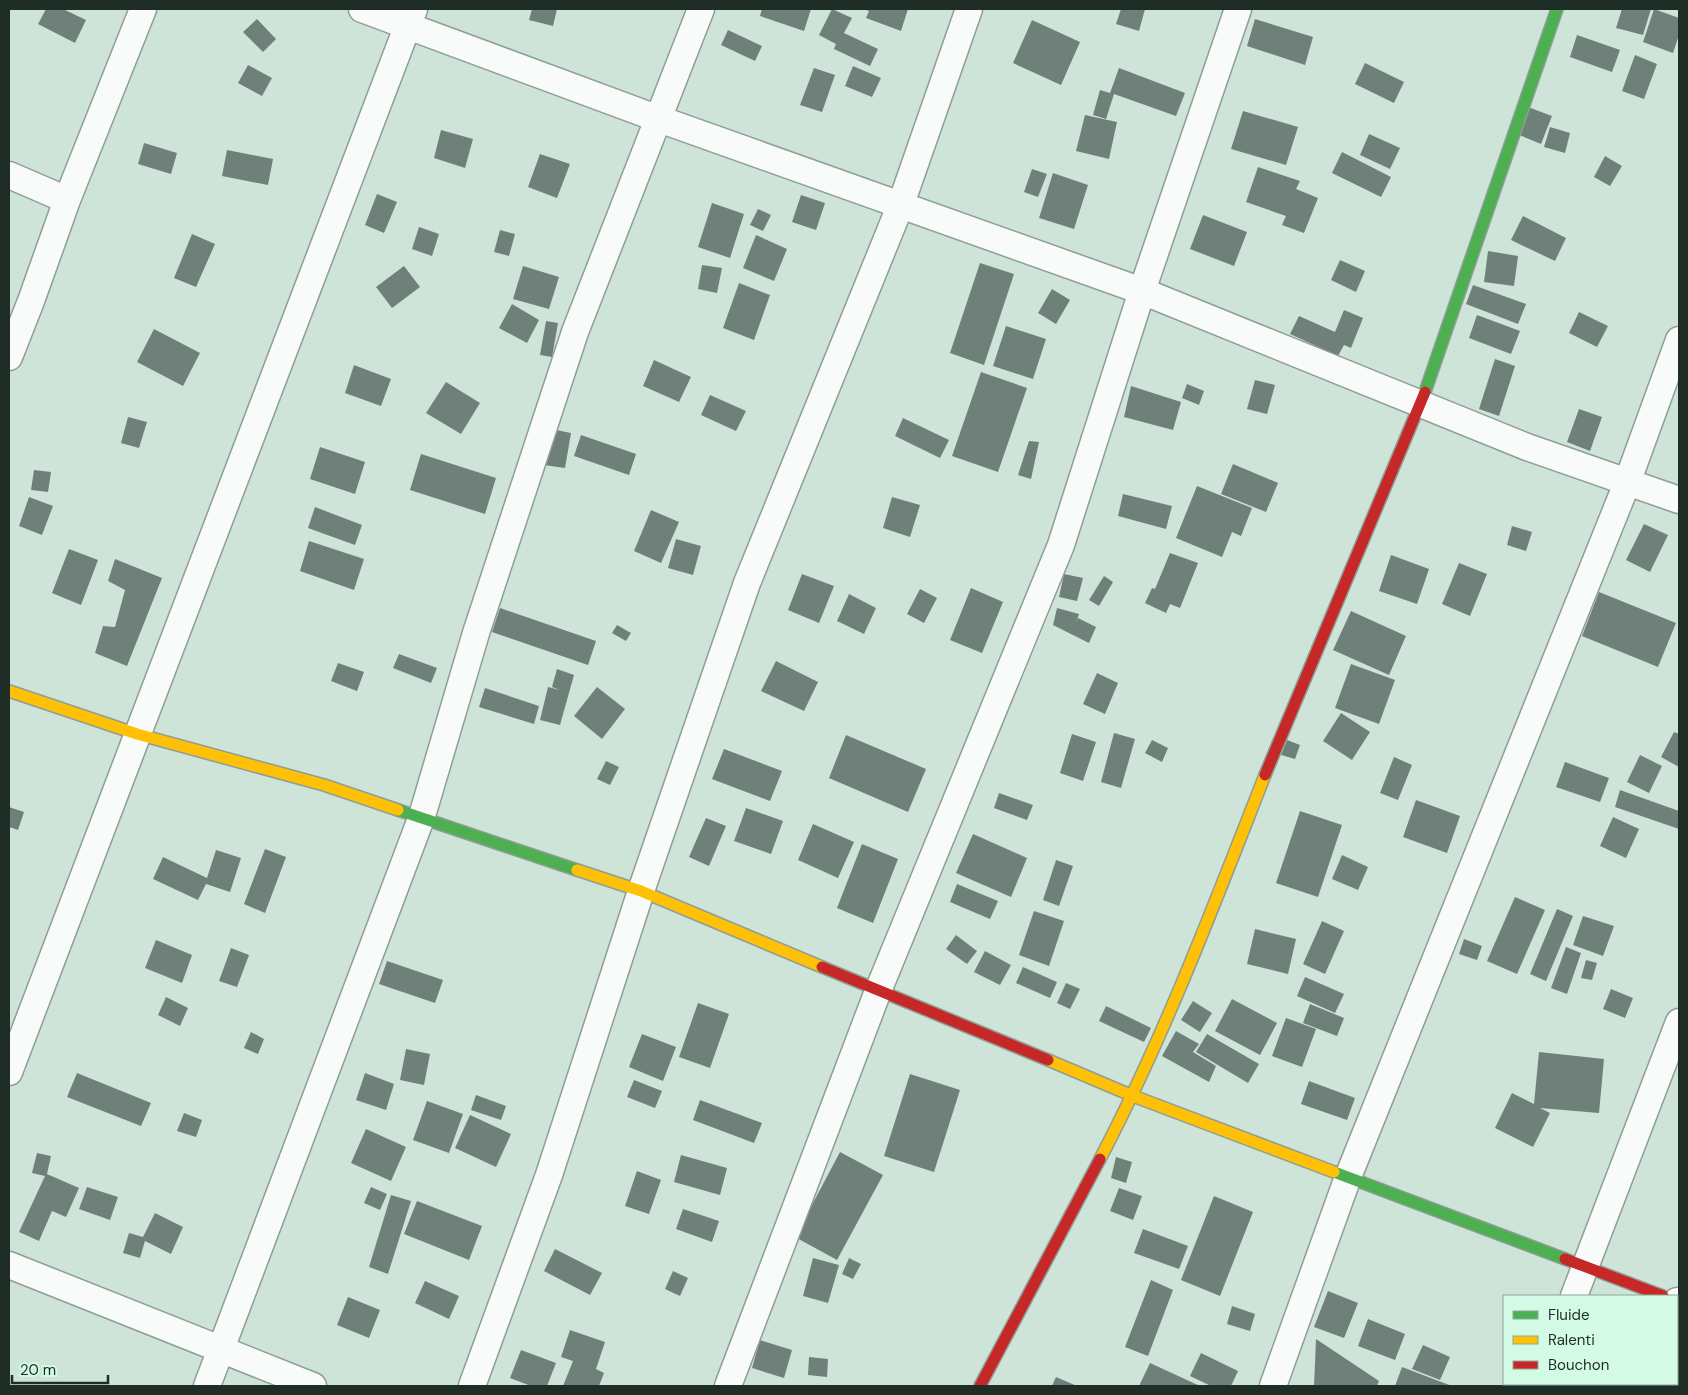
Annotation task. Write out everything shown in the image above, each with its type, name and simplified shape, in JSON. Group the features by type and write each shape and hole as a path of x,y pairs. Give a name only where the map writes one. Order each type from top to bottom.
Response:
{"street":[{"path":"9,357 31,302 67,200 142,9"},
{"path":"362,9 411,17 659,119 1142,291 1526,446 1679,500"},
{"path":"207,1386 422,816 476,633 575,332 701,9"},
{"path":"472,1386 550,1175 641,891 747,583 901,204 969,9"},
{"path":"728,1386 878,991 1061,545 1142,291 1238,9"},
{"path":"980,1386 1133,1096 1182,986 1277,744 1422,404 1557,9"},
{"path":"9,1072 411,17"},
{"path":"9,175 67,200"},
{"path":"1273,1386 1348,1177 1627,483 1679,340"},
{"path":"9,692 137,734 324,785 422,816 641,891 1133,1096 1584,1268 1660,1295"},
{"path":"1574,1295 1679,1022"},
{"path":"9,1265 313,1386"}],"building":[{"path":"46,9 63,9 86,20 75,43 38,24"},
{"path":"532,9 557,9 553,26 529,20"},
{"path":"762,9 811,9 804,31 760,16"},
{"path":"832,9 852,18 844,33 878,49 870,66 834,49 836,44 819,35"},
{"path":"863,9 908,9 901,31 866,18 869,11"},
{"path":"1121,9 1145,9 1139,31 1116,24"},
{"path":"1622,9 1651,9 1643,35 1616,28"},
{"path":"1654,9 1679,18 1679,35 1673,53 1643,42"},
{"path":"257,19 276,39 263,52 243,32"},
{"path":"1255,19 1313,37 1305,65 1247,46"},
{"path":"1032,20 1080,42 1061,85 1013,63"},
{"path":"728,30 762,46 755,61 721,45"},
{"path":"1577,35 1620,50 1612,72 1570,57"},
{"path":"1635,55 1657,64 1644,99 1622,91"},
{"path":"1365,63 1404,82 1394,103 1355,84"},
{"path":"248,65 272,78 262,96 238,83"},
{"path":"853,66 881,78 872,97 845,86"},
{"path":"814,68 835,75 822,112 800,105"},
{"path":"1119,68 1185,93 1176,116 1114,94 1106,119 1093,115 1100,90 1110,93"},
{"path":"1528,107 1552,116 1541,144 1517,134"},
{"path":"1243,111 1298,127 1286,165 1231,149"},
{"path":"1085,115 1117,122 1109,159 1076,151"},
{"path":"1550,127 1570,133 1565,153 1544,147"},
{"path":"441,130 473,139 465,168 434,158"},
{"path":"1369,134 1400,148 1390,169 1360,155"},
{"path":"144,143 177,153 171,174 138,164"},
{"path":"227,150 273,159 268,185 222,176"},
{"path":"1342,152 1391,177 1381,197 1332,173"},
{"path":"540,154 570,164 557,198 528,187"},
{"path":"1605,156 1622,166 1610,186 1594,177"},
{"path":"1258,167 1300,181 1296,189 1318,198 1304,233 1282,225 1286,216 1246,202"},
{"path":"1032,169 1047,174 1038,197 1024,192"},
{"path":"1053,173 1088,185 1074,229 1039,218"},
{"path":"377,194 397,202 384,233 365,225"},
{"path":"801,195 825,203 816,230 792,222"},
{"path":"712,203 744,214 730,258 698,247"},
{"path":"758,209 771,215 763,231 750,225"},
{"path":"1203,215 1247,232 1234,266 1190,249"},
{"path":"1523,216 1566,238 1555,261 1511,240"},
{"path":"419,227 439,234 432,256 412,249"},
{"path":"500,230 515,234 509,256 494,252"},
{"path":"192,234 215,244 196,287 174,278"},
{"path":"756,235 787,249 774,281 743,268"},
{"path":"1488,251 1518,256 1514,286 1484,282"},
{"path":"1340,260 1365,271 1356,292 1331,280"},
{"path":"980,263 1014,274 984,365 950,353"},
{"path":"702,265 722,268 717,293 698,289"},
{"path":"404,266 420,287 392,308 376,287"},
{"path":"523,266 559,277 549,309 513,299"},
{"path":"739,283 770,295 754,340 723,328"},
{"path":"1473,285 1526,304 1518,324 1466,304"},
{"path":"1052,289 1070,300 1056,324 1038,313"},
{"path":"512,304 539,320 527,343 499,328"},
{"path":"1344,310 1363,318 1351,348 1344,345 1338,356 1290,334 1299,316 1335,332"},
{"path":"1579,312 1608,326 1597,347 1569,333"},
{"path":"1477,315 1520,331 1511,354 1469,338"},
{"path":"546,321 558,323 552,357 540,355"},
{"path":"1006,326 1046,339 1033,379 993,366"},
{"path":"154,329 200,353 183,386 137,362"},
{"path":"1495,359 1515,366 1499,416 1479,409"},
{"path":"654,360 691,377 679,402 643,386"},
{"path":"354,365 391,379 381,406 345,393"},
{"path":"981,372 1027,388 998,472 952,456"},
{"path":"1255,380 1275,385 1267,414 1247,409"},
{"path":"446,382 480,403 461,434 426,413"},
{"path":"1187,384 1204,391 1199,405 1182,398"},
{"path":"1131,386 1181,402 1173,430 1124,417"},
{"path":"710,395 746,411 736,431 701,415"},
{"path":"1579,409 1602,417 1590,451 1567,442"},
{"path":"128,417 147,422 139,448 121,443"},
{"path":"903,418 949,440 940,458 895,436"},
{"path":"551,429 571,433 565,468 544,465"},
{"path":"581,435 636,454 629,475 574,456"},
{"path":"1029,441 1039,442 1031,479 1018,475"},
{"path":"320,447 365,462 355,494 310,479"},
{"path":"421,454 496,478 485,514 410,490"},
{"path":"1233,464 1278,483 1266,512 1221,494"},
{"path":"34,470 51,472 48,492 31,490"},
{"path":"1197,486 1252,508 1241,536 1232,532 1222,557 1176,538"},
{"path":"1123,494 1172,506 1166,529 1118,516"},
{"path":"29,497 53,506 42,535 19,526"},
{"path":"892,497 920,505 910,537 883,528"},
{"path":"315,507 362,525 355,545 308,528"},
{"path":"651,510 679,522 661,563 634,551"},
{"path":"1644,524 1668,535 1650,572 1626,560"},
{"path":"1512,526 1532,532 1526,551 1507,545"},
{"path":"676,539 701,546 693,575 668,568"},
{"path":"309,541 364,559 354,590 300,571"},
{"path":"69,549 98,560 81,605 52,593"},
{"path":"1170,553 1198,563 1180,608 1170,604 1166,613 1145,603 1152,588 1155,589"},
{"path":"1391,555 1429,569 1417,604 1379,591"},
{"path":"115,559 162,578 127,666 95,653 103,626 115,627 125,590 108,581"},
{"path":"1459,563 1487,574 1470,616 1442,604"},
{"path":"802,574 834,586 819,623 788,610"},
{"path":"1064,574 1083,578 1077,601 1059,597"},
{"path":"1104,576 1113,582 1099,606 1089,600"},
{"path":"971,588 1003,602 982,653 950,640"},
{"path":"920,589 937,598 924,623 907,614"},
{"path":"1599,592 1676,623 1658,667 1582,636"},
{"path":"849,594 876,608 864,634 837,621"},
{"path":"500,608 596,641 588,665 492,632"},
{"path":"1057,608 1079,614 1076,623 1078,618 1096,627 1089,643 1053,625"},
{"path":"1351,611 1406,636 1389,675 1333,650"},
{"path":"617,625 631,633 626,641 612,633"},
{"path":"399,654 437,668 431,683 393,668"},
{"path":"776,661 818,682 804,711 761,691"},
{"path":"338,663 364,672 357,691 331,681"},
{"path":"1351,664 1395,680 1379,724 1335,708"},
{"path":"557,669 574,675 560,725 540,720 548,687 560,690 552,687"},
{"path":"1097,673 1118,683 1105,714 1083,704"},
{"path":"597,687 625,709 602,739 574,716"},
{"path":"485,688 539,706 534,724 479,707"},
{"path":"1341,713 1370,732 1352,760 1323,741"},
{"path":"1674,732 1679,734 1679,767 1661,757"},
{"path":"1114,733 1135,739 1121,788 1101,782"},
{"path":"1072,734 1096,742 1083,781 1060,773"},
{"path":"846,735 926,769 908,812 829,778"},
{"path":"1152,740 1168,748 1162,762 1145,753"},
{"path":"1287,740 1300,745 1295,759 1281,755"},
{"path":"724,749 782,771 770,801 712,779"},
{"path":"1640,755 1662,766 1649,793 1627,782"},
{"path":"1394,757 1412,765 1398,800 1380,793"},
{"path":"606,761 619,767 610,785 597,779"},
{"path":"1565,762 1609,778 1600,802 1556,787"},
{"path":"1620,790 1679,811 1679,829 1615,807"},
{"path":"999,793 1033,805 1027,820 994,808"},
{"path":"1416,800 1460,816 1447,853 1403,837"},
{"path":"9,807 24,812 18,830 9,827"},
{"path":"746,808 783,821 771,854 734,841"},
{"path":"1300,811 1342,825 1318,897 1276,883"},
{"path":"1613,817 1639,829 1626,858 1600,846"},
{"path":"706,818 726,826 709,866 689,857"},
{"path":"813,824 854,842 838,878 798,860"},
{"path":"973,834 1027,858 1011,897 956,873"},
{"path":"862,844 898,859 873,923 837,908"},
{"path":"265,849 286,857 265,913 244,904"},
{"path":"216,850 241,858 230,892 206,884 198,900 153,879 163,857 207,878"},
{"path":"1342,855 1368,867 1358,890 1332,879"},
{"path":"1056,860 1073,866 1059,906 1043,900"},
{"path":"957,884 998,901 990,919 950,902"},
{"path":"1515,897 1545,910 1517,974 1487,961"},
{"path":"1557,909 1573,916 1546,981 1530,974"},
{"path":"1034,911 1064,921 1049,966 1019,955"},
{"path":"1583,916 1614,926 1603,956 1573,945"},
{"path":"1322,921 1344,931 1325,974 1303,964"},
{"path":"1255,929 1296,939 1288,974 1247,964"},
{"path":"956,935 977,951 967,964 946,949"},
{"path":"1464,939 1482,946 1477,960 1459,954"},
{"path":"156,940 192,955 182,983 145,968"},
{"path":"1566,947 1581,953 1567,994 1551,988"},
{"path":"231,948 249,955 237,987 219,981"},
{"path":"985,951 1011,965 1000,985 974,972"},
{"path":"1586,960 1597,963 1592,980 1581,978"},
{"path":"387,961 443,980 435,1003 379,984"},
{"path":"1023,967 1057,982 1050,998 1016,983"},
{"path":"1305,977 1344,994 1335,1013 1297,996"},
{"path":"1066,983 1080,989 1070,1009 1057,1003"},
{"path":"1611,989 1633,998 1625,1018 1603,1009"},
{"path":"166,997 188,1008 180,1026 158,1015"},
{"path":"1232,999 1277,1023 1260,1055 1215,1031"},
{"path":"1193,1001 1212,1013 1200,1032 1181,1020"},
{"path":"698,1003 729,1014 710,1068 679,1057"},
{"path":"1310,1004 1344,1018 1337,1036 1303,1023"},
{"path":"1106,1006 1151,1028 1144,1042 1099,1021"},
{"path":"1286,1018 1316,1029 1302,1067 1272,1056"},
{"path":"1176,1031 1199,1044 1193,1052 1216,1066 1209,1082 1162,1056"},
{"path":"251,1032 264,1039 258,1054 244,1048"},
{"path":"642,1034 676,1047 663,1081 629,1067"},
{"path":"1207,1034 1259,1064 1248,1083 1196,1052"},
{"path":"406,1049 430,1054 424,1085 400,1080"},
{"path":"1539,1052 1604,1059 1599,1113 1540,1108 1550,1113 1533,1147 1495,1128 1512,1093 1534,1104"},
{"path":"77,1073 151,1103 141,1126 67,1097"},
{"path":"365,1073 394,1084 386,1110 356,1100"},
{"path":"910,1074 960,1090 934,1172 884,1156"},
{"path":"634,1080 662,1091 655,1108 627,1097"},
{"path":"1309,1081 1355,1098 1347,1120 1301,1104"},
{"path":"476,1095 506,1106 501,1120 471,1110"},
{"path":"700,1100 762,1123 754,1143 693,1120"},
{"path":"427,1101 463,1114 449,1153 413,1140"},
{"path":"184,1113 202,1120 196,1137 177,1131"},
{"path":"470,1115 511,1134 496,1167 455,1148"},
{"path":"366,1129 406,1147 391,1181 351,1163"},
{"path":"840,1152 883,1175 837,1260 795,1237"},
{"path":"37,1153 51,1156 47,1174 79,1188 66,1217 52,1211 39,1241 19,1232 45,1176 32,1173"},
{"path":"681,1155 727,1168 720,1195 674,1182"},
{"path":"1116,1157 1132,1162 1126,1183 1111,1178"},
{"path":"637,1171 661,1180 649,1214 625,1206"},
{"path":"87,1187 118,1197 110,1220 79,1209"},
{"path":"371,1187 387,1194 380,1210 364,1203"},
{"path":"1119,1188 1142,1196 1133,1220 1110,1211"},
{"path":"391,1195 411,1201 388,1274 369,1267"},
{"path":"1214,1196 1253,1212 1220,1296 1181,1280"},
{"path":"417,1201 482,1226 469,1260 404,1234"},
{"path":"683,1209 719,1221 712,1242 676,1229"},
{"path":"155,1213 183,1227 171,1254 145,1241 140,1258 123,1253 129,1233 143,1237"},
{"path":"1143,1229 1188,1246 1179,1269 1134,1253"},
{"path":"555,1249 602,1273 590,1295 544,1271"},
{"path":"813,1258 839,1265 828,1303 803,1296"},
{"path":"849,1258 861,1264 853,1279 842,1274"},
{"path":"673,1271 688,1278 680,1296 665,1289"},
{"path":"1151,1280 1173,1290 1148,1356 1125,1347"},
{"path":"425,1281 459,1296 449,1319 415,1303"},
{"path":"1328,1291 1358,1303 1344,1338 1314,1327"},
{"path":"348,1297 380,1310 369,1338 337,1325"},
{"path":"1232,1306 1255,1314 1250,1331 1227,1324"},
{"path":"1368,1319 1405,1334 1395,1360 1358,1346"},
{"path":"570,1330 605,1342 596,1369 604,1373 599,1386 563,1386 573,1361 561,1357"},
{"path":"1316,1339 1379,1381 1377,1386 1314,1386"},
{"path":"760,1340 792,1350 784,1378 752,1368"},
{"path":"1423,1345 1450,1357 1440,1380 1412,1369"},
{"path":"521,1350 556,1363 547,1386 531,1386 510,1378"},
{"path":"1201,1353 1238,1371 1231,1386 1211,1386 1190,1376"},
{"path":"809,1357 828,1359 827,1377 808,1375"},
{"path":"1150,1363 1200,1386 1139,1386"},
{"path":"1402,1367 1452,1386 1395,1386"},
{"path":"1056,1377 1077,1386 1052,1386"},
{"path":"1679,1380 1679,1386 1641,1386 1678,1385"},
{"path":"1581,1385 1606,1385 1606,1386"}],"traffic: fast":[{"path":"1425,392 1557,9"},
{"path":"398,810 577,870"},
{"path":"1334,1172 1565,1259"}],"traffic: slow":[{"path":"9,691 137,734 324,785 398,810"},
{"path":"1100,1159 1124,1112 1167,1017 1208,921 1265,775"},
{"path":"577,870 641,891 822,967"},
{"path":"1048,1060 1133,1096 1334,1172"}],"traffic: jam":[{"path":"1265,775 1425,392"},
{"path":"822,967 1048,1060"},
{"path":"980,1386 1100,1159"},
{"path":"1565,1259 1660,1295"}]}
